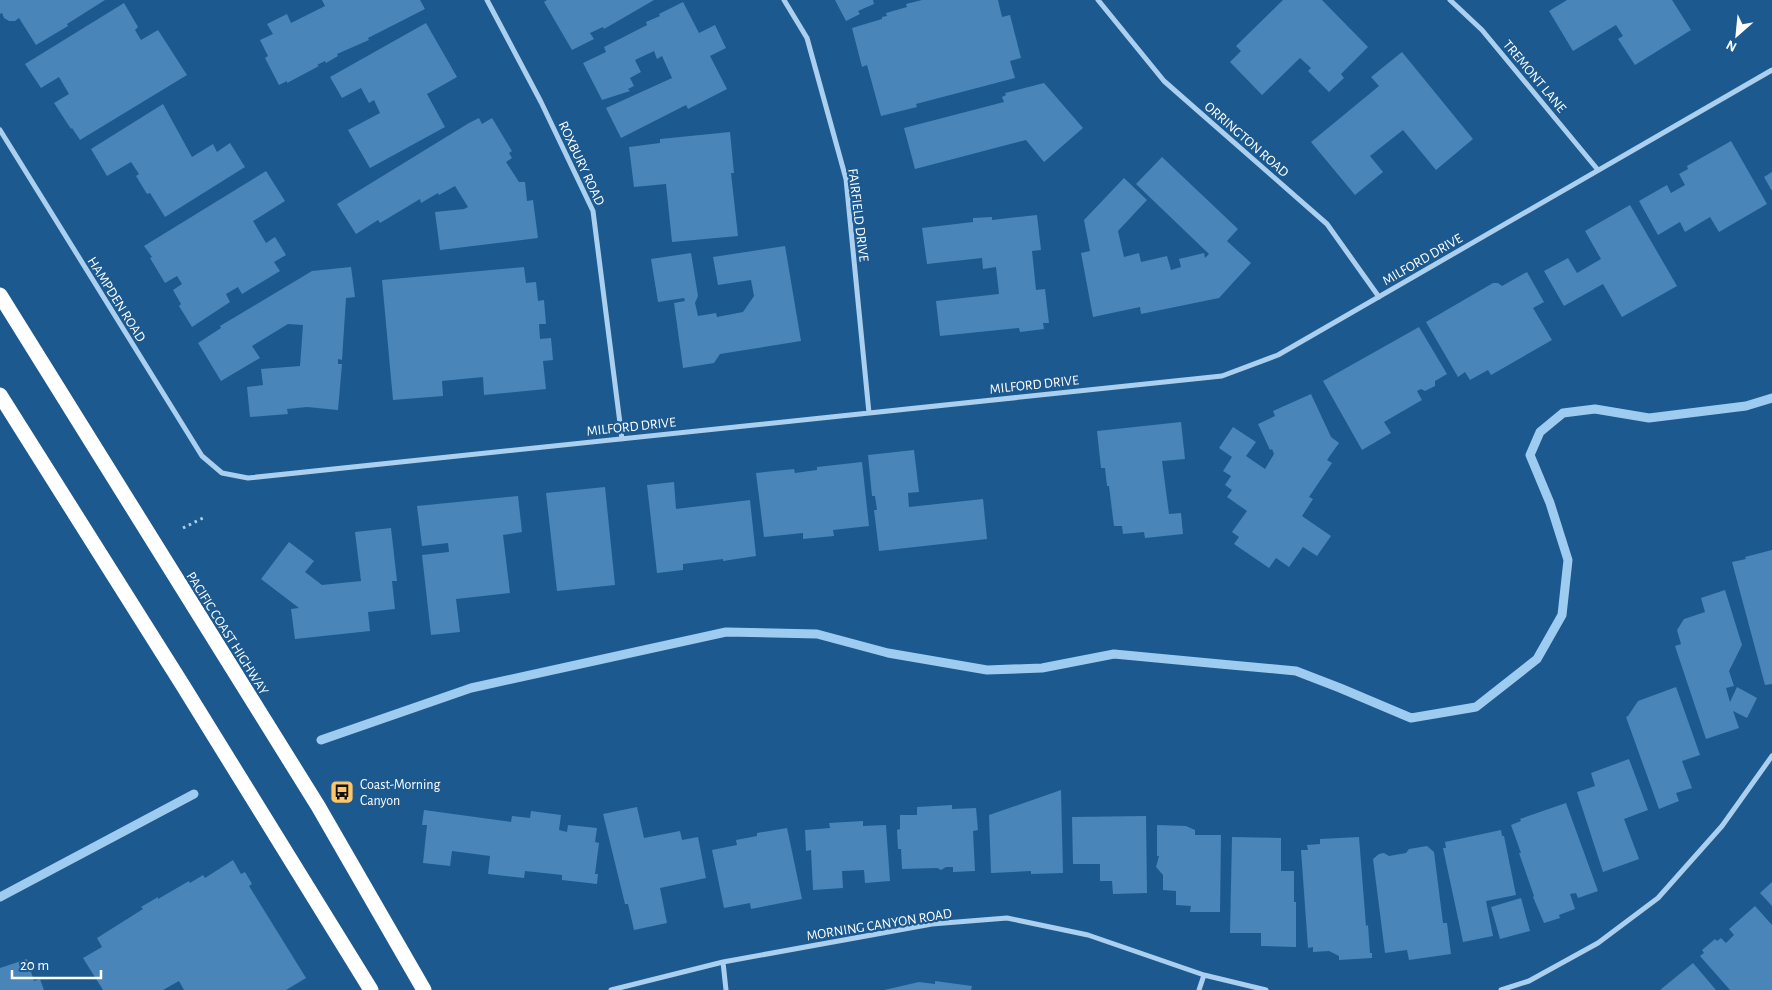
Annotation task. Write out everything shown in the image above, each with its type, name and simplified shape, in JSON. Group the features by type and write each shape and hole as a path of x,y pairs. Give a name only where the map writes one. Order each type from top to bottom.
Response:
{"highway":[{"name":"PACIFIC COAST HIGHWAY","path":"0,295 318,806 424,990"},
{"path":"0,395 182,684 371,990"}],"street":[{"name":"ROXBURY ROAD","path":"487,0 542,102 593,211 622,438"},
{"name":"FAIRFIELD DRIVE","path":"784,0 807,38 846,179 869,413"},
{"name":"ORRINGTON ROAD","path":"1098,0 1164,82 1327,224 1379,297"},
{"name":"TREMONT LANE","path":"1450,0 1482,30 1598,170"},
{"name":"MILFORD DRIVE","path":"222,473 248,478 1222,376 1278,355 1772,70"},
{"name":"HAMPDEN ROAD","path":"0,130 202,456 222,473"},
{"path":"1501,990 1529,981 1598,943 1658,898 1722,826 1772,756"},
{"name":"MORNING CANYON ROAD","path":"611,990 723,962 932,924 1007,918 1088,934 1204,975 1266,990"},
{"path":"723,962 726,990"},
{"path":"1199,990 1204,975"}],"path":[{"path":"183,528 205,516"}],"building":[{"path":"0,0 105,0 67,24 68,26 36,45 19,18 15,21 9,21 4,18 2,13 0,14"},
{"path":"322,0 420,0 425,9 368,38 369,40 337,54 338,56 326,63 325,61 287,83 287,81 279,85 265,58 268,56 260,40 273,34 267,24 287,14 291,23 325,6"},
{"path":"547,0 654,0 604,29 603,27 590,33 594,39 572,50 544,2"},
{"path":"835,0 873,0 874,4 858,11 860,14 846,21"},
{"path":"922,0 998,0 1002,17 1010,15 1021,58 1010,61 1015,78 916,104 917,107 881,116 867,65 862,67 852,28 882,19 882,17 887,16 886,13 907,7 906,4"},
{"path":"1283,0 1322,0 1368,47 1341,74 1344,78 1329,92 1308,71 1311,68 1300,58 1262,95 1230,62 1241,51 1236,46"},
{"path":"1567,0 1672,0 1691,30 1635,65 1618,39 1623,36 1616,25 1573,51 1549,11"},
{"path":"683,2 699,33 715,25 726,48 710,56 727,89 688,109 686,105 621,138 606,108 672,78 662,56 657,59 654,51 635,60 641,72 630,78 634,86 628,89 630,91 602,100 583,63 606,52 604,47 647,25 646,22"},
{"path":"124,3 138,27 135,30 141,40 158,30 187,75 80,140 54,103 69,94 59,77 41,88 25,64"},
{"path":"426,23 457,77 427,94 445,127 370,168 348,130 380,113 374,100 369,103 361,88 342,98 330,77"},
{"path":"1402,52 1473,139 1436,170 1403,130 1370,156 1383,172 1355,195 1311,142 1379,86 1371,77"},
{"path":"1044,83 1083,128 1044,162 1026,140 915,169 904,128 1004,102 1002,97 1006,95 1005,93"},
{"path":"163,104 192,157 213,144 217,152 230,143 245,167 165,217 150,193 147,194 136,176 139,174 131,162 107,176 91,149"},
{"path":"479,118 482,124 492,118 512,151 509,153 512,158 506,162 519,182 525,182 527,201 533,200 538,238 440,250 435,212 468,207 455,186 421,203 420,199 380,223 378,220 356,234 337,204"},
{"path":"730,132 734,173 731,173 738,236 672,242 666,184 634,187 629,147 660,143 660,139"},
{"path":"1731,141 1767,204 1719,232 1710,217 1685,232 1680,222 1658,235 1639,201 1667,185 1671,193 1685,185 1679,174 1688,169 1687,166"},
{"path":"1162,157 1238,229 1227,241 1251,263 1219,298 1141,314 1140,307 1093,317 1081,253 1090,251 1084,220 1124,178 1147,200 1118,231 1124,257 1139,253 1141,262 1167,256 1171,270 1181,267 1179,259 1204,253 1205,258 1209,254 1136,184"},
{"path":"266,171 285,201 253,221 266,243 275,237 286,255 274,262 280,271 242,294 238,287 226,294 230,302 192,327 179,306 181,304 173,290 182,284 177,276 165,283 150,258 152,257 144,246"},
{"path":"1772,172 1772,191 1764,177"},
{"path":"1630,205 1677,286 1622,317 1603,284 1564,306 1544,271 1568,258 1577,273 1601,259 1585,231"},
{"path":"1037,215 1041,250 1032,251 1036,290 1045,289 1049,323 1043,323 1044,329 1020,332 1019,328 940,336 936,301 999,294 996,267 983,269 982,258 927,264 922,228 973,222 973,218 992,217 992,220"},
{"path":"785,246 801,341 720,354 714,363 683,368 674,303 685,301 684,298 658,302 651,259 691,253 698,296 695,303 698,316 716,313 717,317 743,312 754,296 751,280 718,285 713,257"},
{"path":"351,267 355,297 346,298 342,360 338,359 338,364 342,364 338,410 307,407 287,409 288,414 250,417 247,387 263,385 261,369 300,366 303,325 288,324 252,346 260,358 221,381 198,343 221,328 220,326 312,271"},
{"path":"524,267 526,283 536,282 538,301 544,300 546,324 539,324 540,339 551,338 553,360 543,361 546,389 484,395 483,377 442,381 443,396 393,400 382,280"},
{"path":"1527,272 1544,302 1533,308 1552,340 1491,375 1488,370 1470,380 1465,372 1458,377 1426,322 1493,283 1498,283 1502,286"},
{"path":"1419,327 1447,374 1435,381 1435,386 1425,391 1421,389 1417,391 1422,400 1384,422 1391,433 1362,450 1323,381"},
{"path":"1311,394 1331,437 1339,443 1327,460 1332,463 1309,497 1313,499 1302,516 1331,536 1317,556 1303,547 1289,567 1276,558 1269,568 1234,544 1239,537 1232,532 1247,511 1227,497 1232,490 1225,485 1231,476 1223,471 1232,457 1219,448 1233,427 1256,442 1246,456 1265,469 1274,454 1272,449 1270,450 1258,424 1275,416 1273,411"},
{"path":"1181,422 1185,459 1162,461 1169,514 1181,513 1183,534 1145,538 1144,532 1123,534 1122,526 1114,526 1105,468 1101,468 1097,431"},
{"path":"914,450 919,492 908,493 909,507 983,499 987,539 879,551 874,510 877,510 875,496 872,496 868,455"},
{"path":"862,462 869,526 833,530 834,536 803,539 803,533 764,537 756,473 794,469 795,473 817,470 817,467"},
{"path":"674,482 676,509 750,500 756,556 683,564 683,570 657,573 647,485"},
{"path":"605,487 615,585 557,591 546,493"},
{"path":"518,496 522,532 503,535 510,593 456,599 460,632 431,635 422,555 449,552 448,543 422,546 417,506"},
{"path":"391,528 397,581 392,581 395,609 368,612 370,631 295,639 291,609 299,608 261,579 289,542 314,561 305,572 322,585 361,581 355,532"},
{"path":"1772,550 1772,684 1765,685 1732,562"},
{"path":"1725,590 1742,645 1729,671 1734,686 1726,688 1730,702 1737,687 1757,698 1747,718 1733,711 1739,728 1706,739 1675,646 1681,644 1677,630 1684,619 1705,612 1701,598"},
{"path":"1676,687 1700,755 1682,761 1692,788 1676,793 1679,801 1659,809 1626,717 1638,701"},
{"path":"1629,759 1648,810 1624,819 1639,859 1603,872 1577,792 1595,786 1591,773"},
{"path":"1061,790 1063,873 1031,874 1031,871 991,873 989,815"},
{"path":"1566,803 1598,891 1578,898 1576,893 1570,894 1575,909 1559,915 1560,918 1544,923 1533,897 1511,825 1521,821 1520,819"},
{"path":"952,805 952,809 976,808 978,830 973,831 975,871 953,872 953,867 946,867 941,870 937,868 902,869 901,849 898,849 897,830 900,829 900,815 917,815 917,807"},
{"path":"637,807 644,838 680,831 682,840 698,837 706,878 660,888 667,923 634,930 628,904 625,904 603,814"},
{"path":"424,810 511,822 512,816 530,818 531,811 561,815 559,830 567,832 568,825 597,828 595,842 599,843 595,874 598,874 597,884 562,880 562,875 525,871 524,878 488,874 490,856 452,851 450,866 423,863 427,825 422,825"},
{"path":"1146,816 1147,893 1113,894 1112,881 1100,881 1100,864 1073,864 1072,817"},
{"path":"863,821 863,826 886,825 890,881 865,883 864,870 842,871 843,888 813,890 811,850 806,851 805,830 830,828 829,823"},
{"path":"1157,825 1186,826 1195,830 1195,835 1221,835 1220,912 1190,912 1191,906 1176,905 1176,891 1163,890 1163,875 1156,867 1159,856 1157,856"},
{"path":"787,828 802,899 751,909 750,903 724,908 712,850 737,845 736,840 757,836 757,833"},
{"path":"1501,830 1502,836 1504,836 1516,895 1486,901 1493,936 1463,942 1443,848 1446,848 1445,842"},
{"path":"1232,837 1281,838 1281,871 1294,871 1296,947 1261,946 1261,933 1230,933"},
{"path":"1359,837 1366,926 1368,925 1372,958 1339,960 1339,956 1329,951 1313,952 1313,947 1308,948 1301,850 1308,850 1307,845 1320,844 1320,839"},
{"path":"1427,846 1434,852 1443,923 1447,923 1451,954 1409,960 1407,950 1385,953 1373,859 1379,854 1384,853 1389,856 1406,853 1409,849"},
{"path":"233,860 241,874 245,872 252,884 249,886 306,978 286,990 184,990 179,981 163,990 103,990 83,958 102,947 97,938 143,909 141,907 158,897 158,899 203,875 205,878"},
{"path":"1772,882 1772,906 1760,893"},
{"path":"1521,898 1530,931 1500,939 1491,907"},
{"path":"1755,906 1772,925 1772,990 1730,990 1700,956 1704,953 1702,950 1715,939 1717,941 1721,938 1726,943 1734,935 1729,929"},
{"path":"27,959 34,981 40,979 44,990 0,990 0,968"},
{"path":"1693,963 1716,990 1660,990"},
{"path":"935,981 972,986 971,990 884,990 919,982 935,984"}],"waterway":[{"path":"321,740 471,688 726,632 817,634 888,653 987,670 1042,668 1114,654 1296,671 1411,718 1476,707 1537,659 1562,615 1568,560 1550,503 1530,455 1540,432 1563,413 1595,409 1649,418 1746,406 1772,398"},
{"path":"0,897 194,794"}],"place":[{"name":"Coast-Morning Canyon","path":"342,792"}]}
